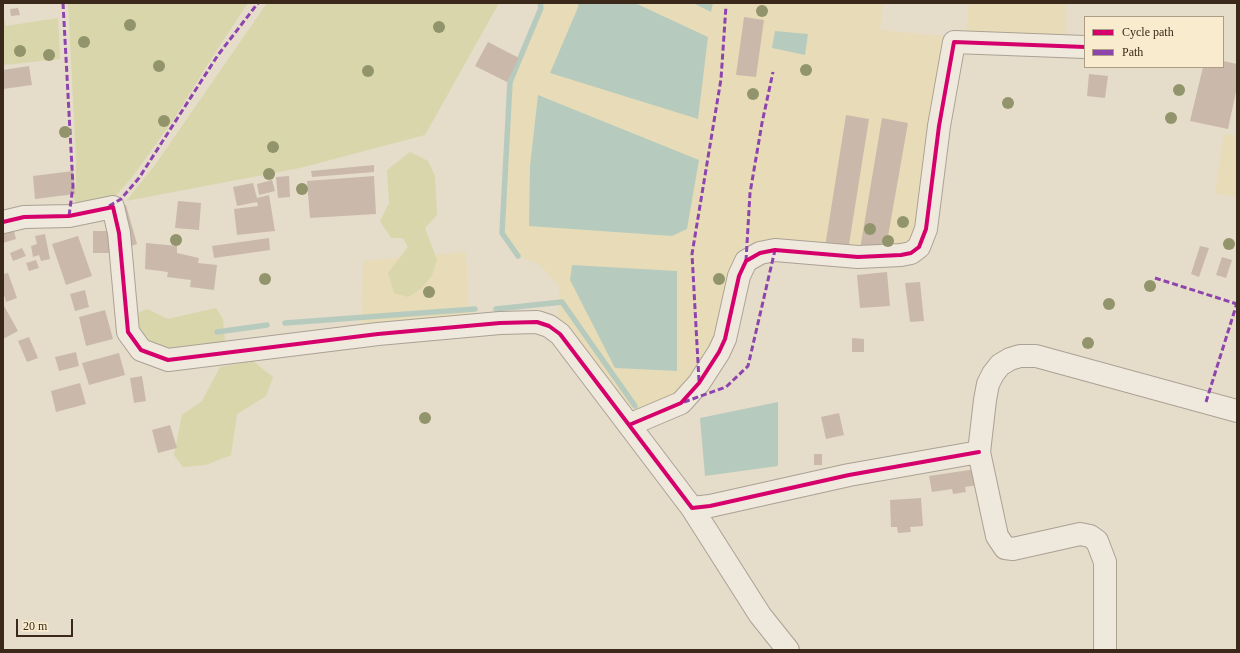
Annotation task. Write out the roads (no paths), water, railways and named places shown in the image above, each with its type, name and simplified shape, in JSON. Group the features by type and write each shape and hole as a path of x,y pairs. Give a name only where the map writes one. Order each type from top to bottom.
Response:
{"street":[{"path":"629,425 681,403 699,384 719,352 725,339 739,276 746,261 760,253 774,250 858,257 901,255 911,253 919,247 926,229 939,126 954,42 1084,47"},
{"path":"3,222 24,217 69,216 113,208 118,233 128,332 141,350 168,360 378,334 500,323 537,322 549,326 560,334 692,508 760,616 788,650"},
{"path":"1105,650 1105,562 1097,541 1090,536 1080,534 1013,549 1005,548 997,536 979,452 988,384 1000,365 1010,359 1020,356 1036,356 1237,411"},
{"path":"692,508 710,506 864,472 979,452"}],"waterway":[{"path":"518,256 502,233 510,82 541,8 540,3"},
{"path":"496,309 562,302 635,406"},
{"path":"285,323 475,309"},
{"path":"217,332 267,325"}]}
